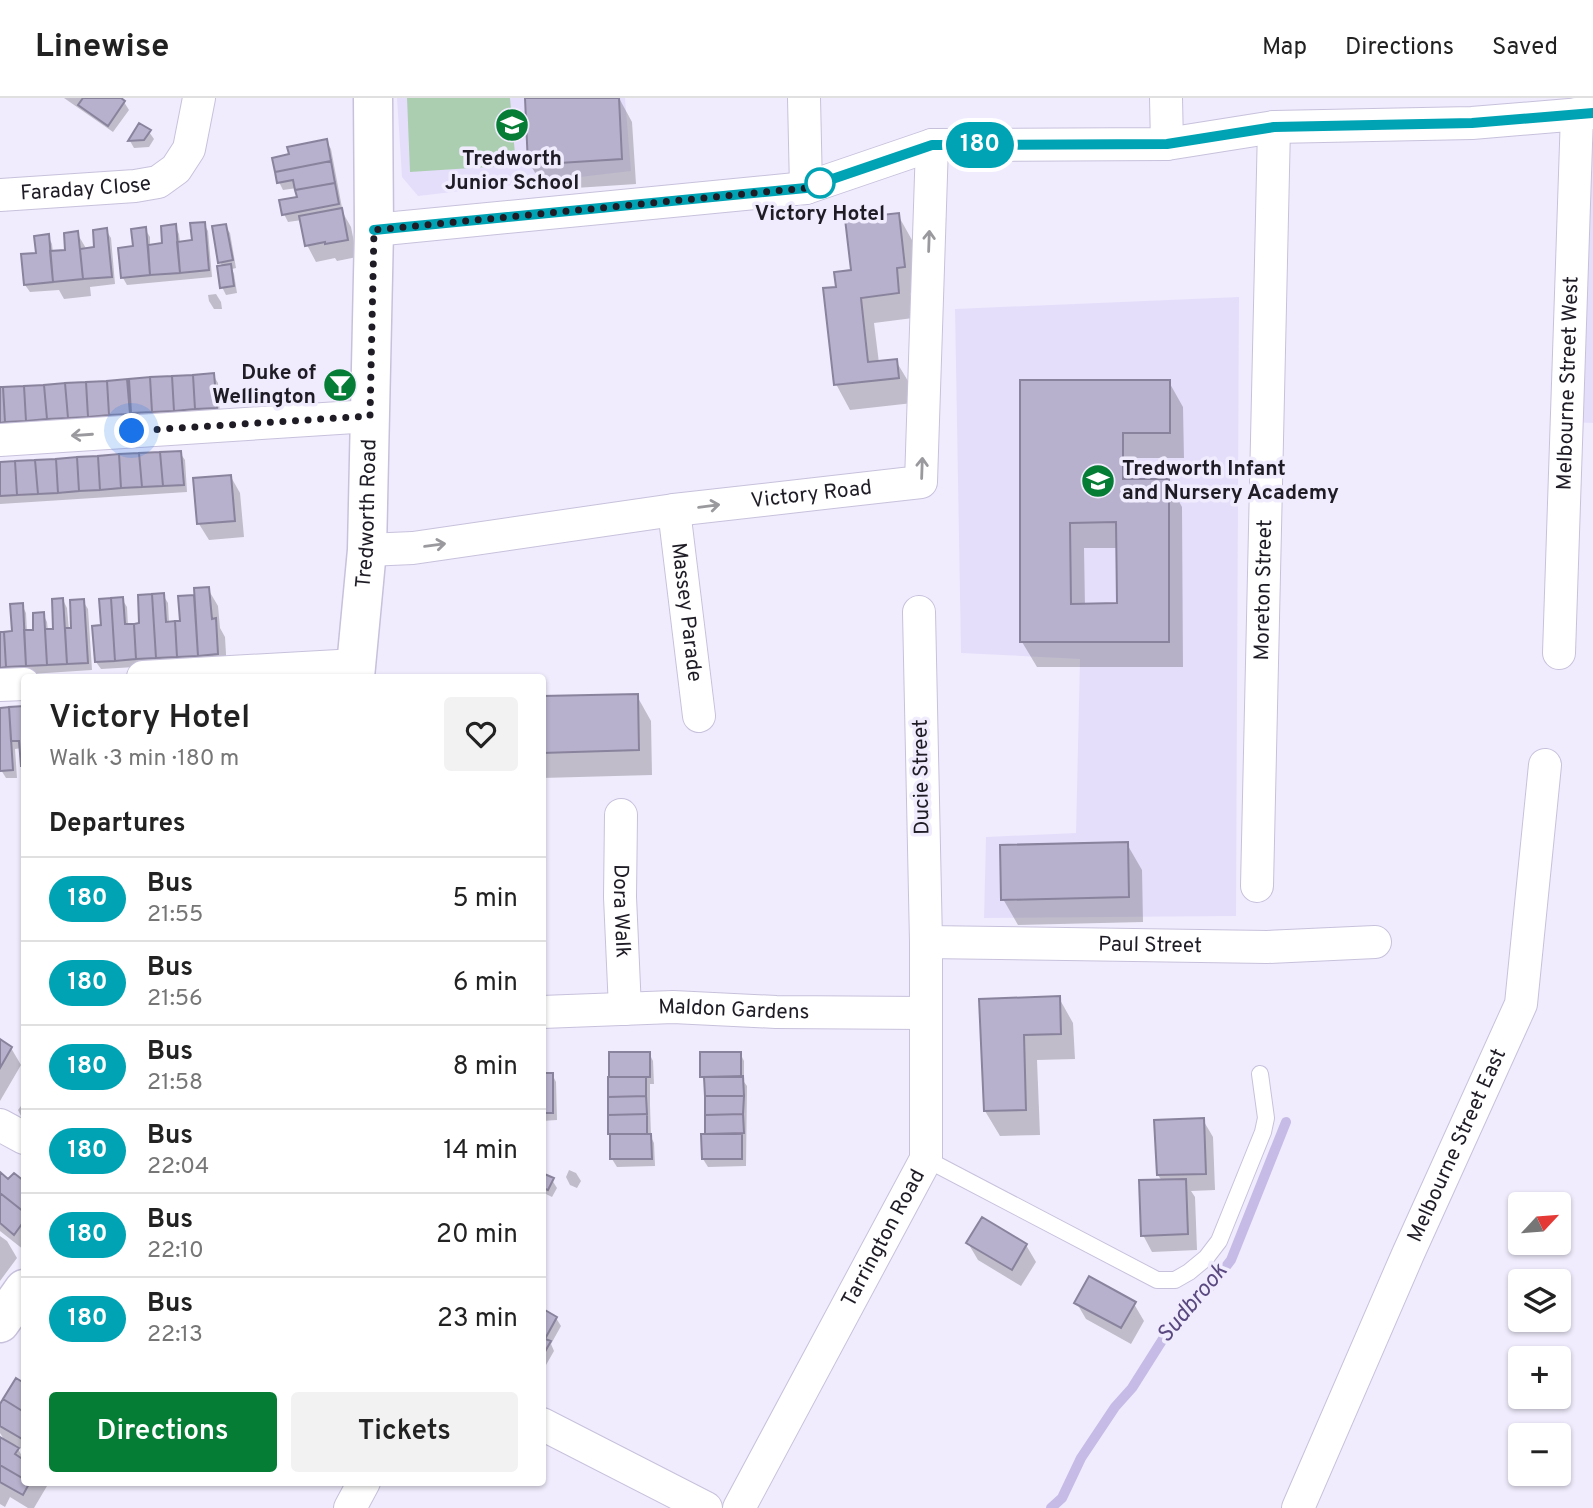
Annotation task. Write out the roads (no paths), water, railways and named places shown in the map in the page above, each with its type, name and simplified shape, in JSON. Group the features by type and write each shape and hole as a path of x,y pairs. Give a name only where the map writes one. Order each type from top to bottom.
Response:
{"street":[{"name":"Faraday Close","path":"0,195 135,186 158,182 177,169 189,149 199,98"},
{"name":"Tredworth Road","path":"355,671 367,550 374,230 373,98"},
{"path":"804,98 806,188"},
{"path":"1166,98 1167,144"},
{"path":"374,230 806,188 932,145 1167,144 1274,127 1472,110 1585,113"},
{"name":"Melbourne Street West","path":"1559,653 1585,113"},
{"name":"Moreton Street","path":"1258,886 1274,127"},
{"name":"Victory Road","path":"367,550 413,548 674,510 921,482 932,145"},
{"path":"0,440 370,416"},
{"name":"Massey Parade","path":"674,510 699,716"},
{"name":"Ducie Street","path":"919,612 926,942"},
{"path":"249,674 355,671"},
{"path":"0,685 21,684"},
{"name":"Melbourne Street East","path":"1298,1508 1408,1254 1521,1004 1545,765"},
{"name":"Dora Walk","path":"621,815 620,897 625,1009"},
{"name":"Paul Street","path":"926,942 1267,947 1375,942"},
{"name":"Tarrington Road","path":"739,1508 926,1159 926,942"},
{"name":"Maldon Gardens","path":"546,1012 673,1006 776,1012 925,1013"},
{"path":"0,1125 21,1136"},
{"path":"0,1323 21,1293"},
{"path":"546,1426 706,1508"},
{"path":"350,1508 362,1486"}],"lane":[{"path":"926,1159 1157,1280 1175,1280 1206,1258 1219,1241 1264,1132 1266,1118 1260,1074"}],"waterway":[{"name":"Sudbrook","path":"1051,1508 1062,1498 1081,1458 1115,1407 1132,1388 1175,1320 1210,1287 1231,1260 1286,1122"}],"place":[{"name":"Tredworth Junior School","path":"512,125"},
{"name":"Victory Hotel","path":"820,183"},
{"name":"Duke of Wellington","path":"340,385"},
{"name":"Tredworth Infant and Nursery Academy","path":"1098,481"}]}
